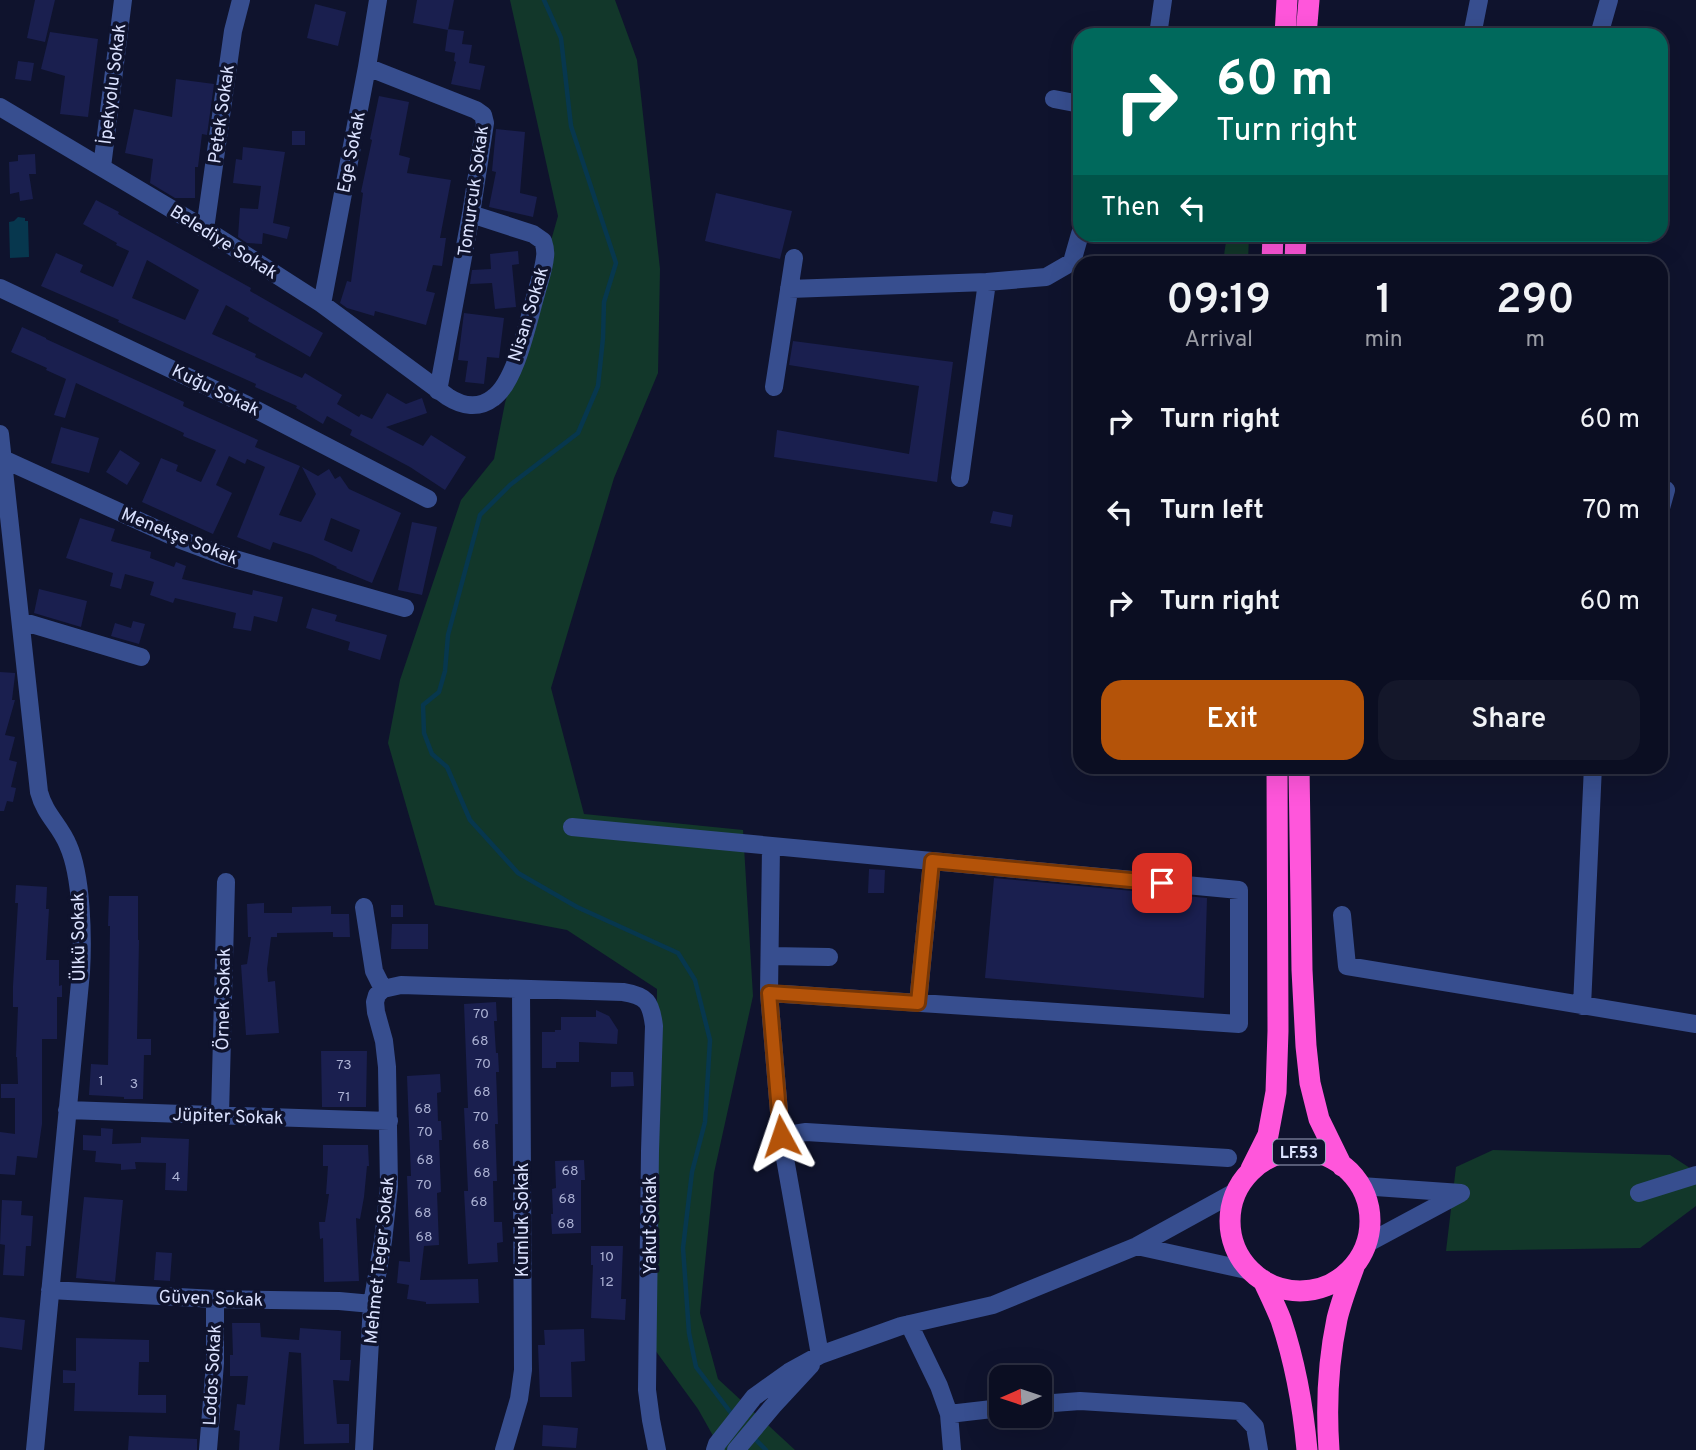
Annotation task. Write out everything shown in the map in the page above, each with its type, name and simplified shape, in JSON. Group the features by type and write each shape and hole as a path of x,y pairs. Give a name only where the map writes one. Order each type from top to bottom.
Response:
{"highway":[{"path":"1285,28 1287,0"},
{"path":"1307,28 1310,0"},
{"name":"LF.53","path":"1277,774 1276,1091 1268,1135 1237,1191 1231,1212 1231,1233 1238,1254 1257,1276 1280,1318 1294,1365 1307,1450"},
{"name":"LF.53","path":"1299,774 1301,970 1310,1083 1319,1119 1342,1166"},
{"name":"LF.53","path":"1249,1173 1267,1158 1290,1151 1314,1152 1336,1161 1354,1176 1368,1205 1370,1225 1366,1244 1354,1265 1338,1317 1330,1357 1329,1450"},
{"name":"LF.53","path":"1257,1276 1281,1289 1301,1291 1321,1288 1339,1279 1354,1265"}],"street":[{"name":"İpekyolu Sokak","path":"102,167 123,0"},
{"name":"Petek Sokak","path":"205,229 233,32 241,0"},
{"name":"Ege Sokak","path":"321,304 378,0"},
{"path":"1159,28 1163,0"},
{"path":"1473,28 1479,0"},
{"path":"1601,28 1609,0"},
{"name":"Tomurcuk Sokak","path":"367,68 483,115 485,128 471,215 438,391"},
{"path":"1054,99 1073,103"},
{"name":"Belediye Sokak","path":"0,107 205,229 321,304 438,391"},
{"name":"Nisan Sokak","path":"438,391 456,402 472,405 486,402 499,394 517,356 545,260 544,245 537,236 471,215"},
{"path":"774,387 794,258"},
{"path":"789,289 987,282 1045,277 1072,262 1073,258"},
{"path":"960,478 987,282"},
{"name":"Kuğu Sokak","path":"0,288 247,405 428,499"},
{"name":"Ülkü Sokak","path":"0,434 40,792 46,811 62,833 71,852 77,880 82,940 35,1450"},
{"name":"Menekşe Sokak","path":"3,459 181,540 224,556 405,607"},
{"path":"21,621 141,657"},
{"path":"1582,1006 1593,774"},
{"path":"572,828 1239,890 1239,1024 769,993"},
{"path":"771,846 769,993 781,1136 820,1355"},
{"path":"918,1003 932,861"},
{"name":"Örnek Sokak","path":"220,1115 226,882"},
{"path":"364,907 374,971 383,989 401,985 521,989"},
{"path":"1342,915 1347,966 1696,1024"},
{"path":"770,956 829,957"},
{"name":"Mehmet Teger Sokak","path":"364,1450 372,1304 388,1203 389,1121 386,1055 375,1002 383,989"},
{"name":"Yakut Sokak","path":"521,989 637,994 647,1001 652,1011 648,1390 657,1450"},
{"name":"Kumluk Sokak","path":"504,1450 519,1399 523,1370 521,989"},
{"name":"Jüpiter Sokak","path":"67,1110 389,1121"},
{"path":"781,1136 806,1132 1228,1158"},
{"path":"1639,1193 1696,1175"},
{"path":"1361,1186 1461,1193 1366,1244"},
{"path":"716,1447 754,1396 820,1355 909,1324 993,1305 1137,1246 1237,1191"},
{"path":"1137,1246 1257,1276"},
{"name":"Güven Sokak","path":"50,1290 372,1304"},
{"name":"Lodos Sokak","path":"208,1450 215,1363 215,1299"},
{"path":"909,1324 939,1386 949,1414 952,1450"},
{"path":"737,1450 772,1406 820,1355"},
{"path":"1052,1404 1080,1401 1240,1411 1255,1427 1259,1450"},
{"path":"949,1414 989,1409"}],"green space":[{"path":"510,0 615,0 637,60 660,269 658,373 614,478 551,688 584,814 743,830 753,996 714,1173 700,1313 718,1379 795,1450 721,1450 698,1409 639,1328 656,1098 657,989 567,930 435,905 388,743 400,680 461,500 494,459 505,403 558,216"},
{"path":"1226,242 1249,242 1248,256 1224,256"},
{"path":"1493,1150 1670,1155 1696,1172 1696,1206 1640,1248 1446,1251 1456,1167"}],"water":[{"path":"18,217 28,221 29,257 10,258 9,222"}],"building":[{"path":"35,0 55,0 45,42 27,38"},
{"path":"417,0 454,0 448,30 413,23"},
{"path":"315,4 346,12 338,46 307,38"},
{"path":"448,29 464,31 462,44 472,45 469,63 485,66 480,90 451,84 456,62 455,53 445,51"},
{"path":"50,32 98,39 88,117 60,114 65,76 41,69"},
{"path":"18,61 34,63 31,81 15,79"},
{"path":"176,79 214,84 207,135 202,134 198,167 195,167 195,198 175,198 150,183 153,159 125,153 134,109 172,117"},
{"path":"379,96 409,102 399,155 410,158 407,173 451,180 440,238 446,238 442,266 433,265 426,291 435,293 426,325 375,311 374,316 347,308 340,303 347,281 351,282 361,192"},
{"path":"496,129 525,132 520,193 537,197 533,217 489,207 496,172 492,171"},
{"path":"292,131 305,131 305,145 292,145"},
{"path":"243,147 285,152 273,223 290,227 287,239 263,233 262,244 247,243 238,237 240,208 258,209 261,186 233,183 236,159 242,160"},
{"path":"35,154 36,174 29,174 33,199 20,201 19,192 10,194 9,162 18,161 18,155"},
{"path":"716,193 792,211 780,259 705,241"},
{"path":"96,200 251,288 250,291 323,333 310,357 226,305 212,334 302,378 305,373 342,395 337,404 359,417 361,414 372,419 387,393 406,404 422,398 427,413 386,427 423,446 431,435 466,457 445,490 410,467 350,435 352,430 327,416 323,424 296,408 297,406 255,387 256,384 41,286 56,253 83,265 80,272 113,287 129,251 83,224","holes":["147,260 199,290 185,320 132,298"]},
{"path":"518,251 519,264 512,265 516,307 495,309 492,283 470,284 472,270 491,269 490,254"},
{"path":"464,313 504,318 499,358 487,357 484,384 465,382 468,361 458,360"},
{"path":"22,327 184,402 183,406 258,440 255,447 300,466 279,515 301,522 316,494 302,467 318,476 329,469 335,479 340,476 349,489 401,513 372,583 312,555 273,542 270,550 237,537 265,467 247,459 245,464 229,456 216,485 232,493 213,534 142,502 161,458 178,465 176,471 201,482 216,450 76,383 65,418 54,415 66,379 11,352","holes":["331,518 360,530 352,552 324,540"]},
{"path":"793,341 953,362 937,482 774,457 777,430 909,454 919,386 789,365"},
{"path":"61,427 99,438 89,473 51,463"},
{"path":"120,450 140,463 127,485 106,472"},
{"path":"993,511 1013,515 1011,527 990,523"},
{"path":"80,518 115,529 111,541 151,552 150,558 174,567 176,562 186,566 182,579 252,595 253,590 283,597 277,622 254,616 251,631 233,628 236,613 175,598 173,603 150,595 154,582 125,574 121,589 110,586 113,573 66,558"},
{"path":"412,522 437,527 422,595 398,590"},
{"path":"39,589 87,601 81,627 34,613"},
{"path":"312,608 337,615 335,621 387,635 380,660 348,650 350,642 306,628"},
{"path":"133,621 145,624 139,644 111,636 115,623 131,628"},
{"path":"0,672 15,673 12,700 15,700 5,735 15,737 9,760 17,762 11,787 16,788 13,802 7,801 4,811 0,811"},
{"path":"869,869 885,870 884,893 868,893"},
{"path":"994,878 1207,898 1204,998 985,978"},
{"path":"16,885 47,887 46,909 49,909 46,960 59,960 59,986 62,985 62,997 57,997 57,1039 42,1039 42,1124 37,1158 17,1156 15,1175 0,1174 0,1132 15,1134 15,1098 1,1098 1,1084 18,1084 18,1007 13,1007 18,903 15,903"},
{"path":"109,896 138,896 137,1039 151,1039 151,1055 144,1055 143,1099 89,1095 91,1064 108,1065"},
{"path":"264,903 264,913 292,913 292,907 331,906 331,914 349,914 350,937 333,937 333,932 277,933 277,937 271,937 268,982 275,981 279,1033 246,1035 241,965 247,964 251,937 248,937 247,904"},
{"path":"391,905 403,905 403,917 391,917"},
{"path":"392,924 428,924 428,949 391,949"},
{"path":"496,1002 497,1021 494,1021 499,1072 496,1072 498,1124 495,1124 497,1181 493,1181 494,1222 502,1222 503,1242 497,1243 498,1262 468,1264 464,1191 468,1191 464,1108 468,1108 464,1004"},
{"path":"596,1010 609,1016 618,1030 617,1044 579,1042 579,1062 556,1062 556,1068 542,1068 542,1032 561,1030 561,1017 596,1017"},
{"path":"321,1051 367,1051 366,1107 322,1107"},
{"path":"611,1072 633,1072 634,1086 611,1087"},
{"path":"440,1074 441,1092 437,1093 442,1140 439,1140 441,1192 437,1193 439,1245 424,1246 420,1280 478,1279 479,1303 426,1304 407,1299 409,1285 397,1283 399,1261 410,1262 407,1176 411,1176 407,1076"},
{"path":"101,1128 113,1129 112,1144 141,1143 141,1137 189,1139 187,1191 165,1190 166,1163 135,1162 136,1169 121,1170 121,1164 95,1162 96,1151 83,1150 83,1135 101,1136"},
{"path":"323,1145 368,1145 369,1166 364,1197 360,1219 356,1218 359,1281 324,1282 323,1238 320,1239 319,1222 325,1222 329,1194 326,1194 328,1166 323,1166"},
{"path":"584,1160 585,1180 581,1180 581,1233 552,1234 552,1189 556,1188 555,1161"},
{"path":"84,1197 123,1200 115,1282 76,1278"},
{"path":"2,1200 22,1201 21,1215 33,1216 31,1246 26,1246 24,1276 3,1275 5,1245 0,1244"},
{"path":"591,1246 623,1246 621,1299 626,1299 625,1320 591,1318"},
{"path":"156,1252 172,1253 170,1281 154,1280"},
{"path":"0,1317 25,1320 22,1350 0,1347"},
{"path":"232,1323 260,1323 261,1337 299,1340 300,1328 341,1331 340,1360 351,1360 349,1381 333,1380 337,1424 349,1424 349,1443 304,1444 301,1353 289,1352 279,1450 239,1450 240,1431 234,1430 237,1404 245,1405 248,1376 230,1376 230,1355 233,1355"},
{"path":"584,1329 585,1361 571,1362 572,1397 540,1397 538,1345 545,1345 544,1330"},
{"path":"76,1338 149,1340 149,1362 139,1362 138,1395 166,1395 166,1413 74,1411 75,1383 63,1383 63,1370 76,1371"},
{"path":"543,1425 578,1428 576,1448 542,1446"},
{"path":"129,1436 197,1439 197,1450 128,1450"}],"waterway":[{"path":"544,0 561,38 571,126 616,263 604,302 598,386 578,433 510,485 480,515 448,635 445,671 439,692 423,705 424,733 432,754 447,767 470,820 518,873 577,907 678,953 695,980 710,1040 705,1122 692,1172 683,1248 689,1333 696,1367 734,1417"},
{"path":"752,1436 766,1450"}],"route":[{"path":"781,1136 769,993 918,1003 932,861 1162,883"}]}
